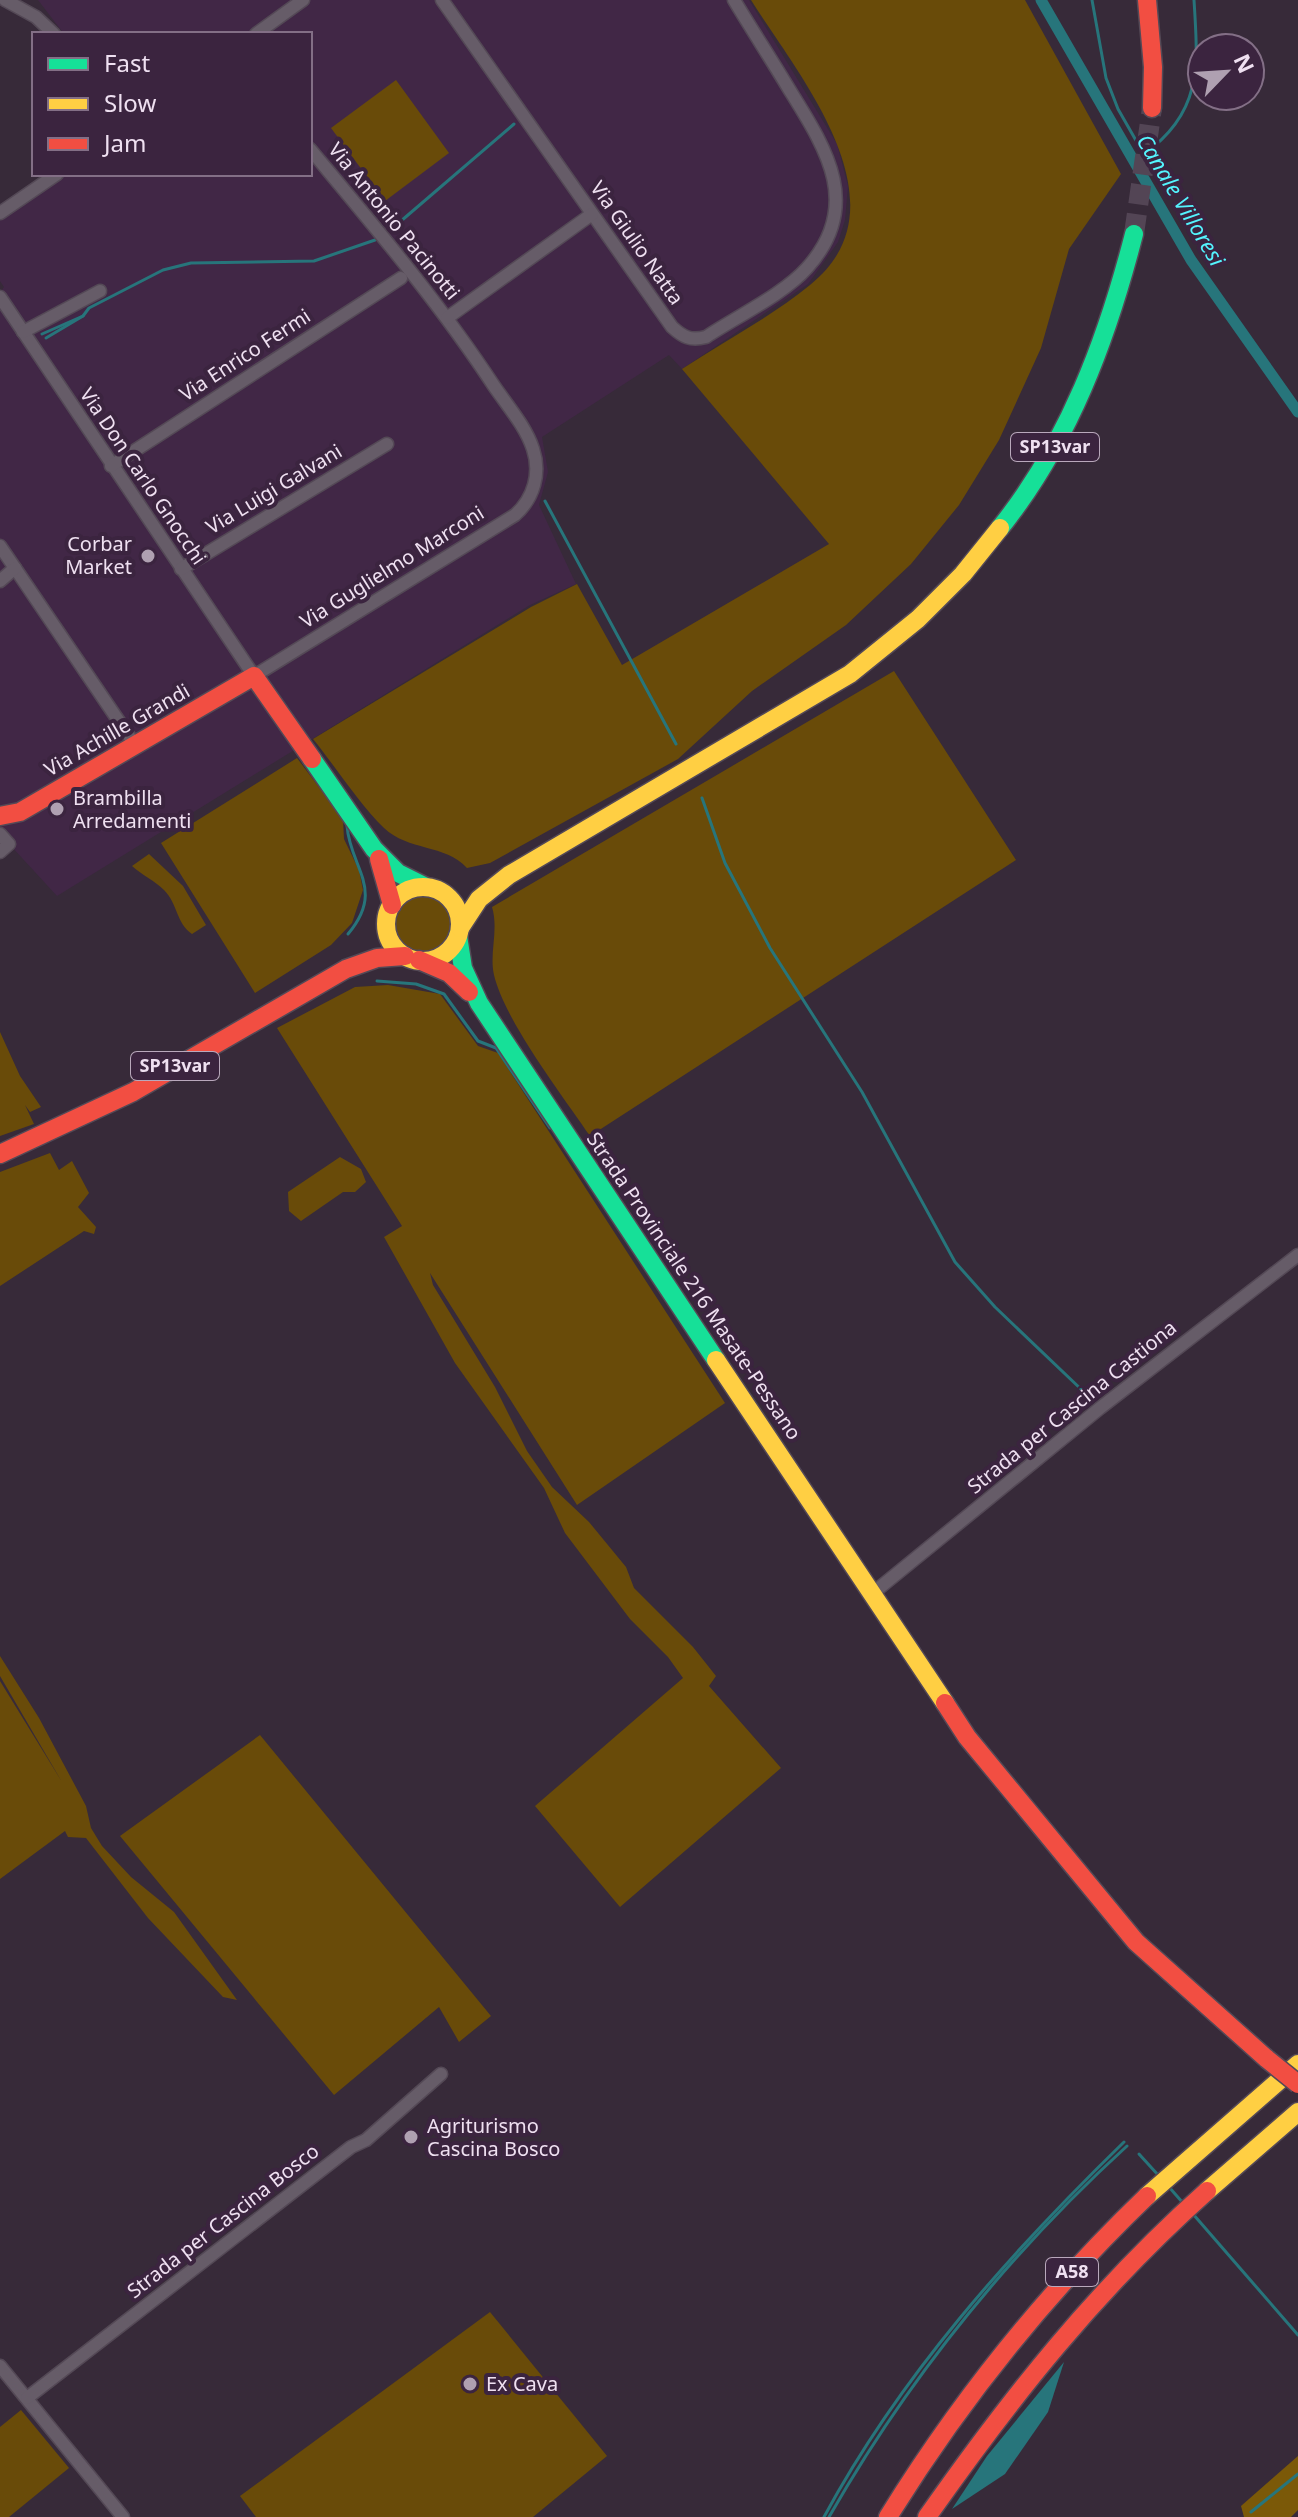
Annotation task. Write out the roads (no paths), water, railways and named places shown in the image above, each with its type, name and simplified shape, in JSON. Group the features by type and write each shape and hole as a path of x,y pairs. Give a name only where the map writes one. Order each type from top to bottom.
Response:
{"main road":[{"path":"1147,0 1153,67 1152,108"},
{"name":"SP13var","path":"0,1154 40,1139 346,969 377,958 441,956 479,899 509,875 825,691 892,642 953,585 1022,499 1071,416 1109,327 1134,234"},
{"path":"254,676 374,849 398,873 432,888 455,905 463,968 479,1003"},
{"name":"Via Achille Grandi","path":"0,816 20,812 254,676"},
{"path":"374,849 387,880 391,941 412,958 452,974 479,1003"},
{"name":"SP13var","path":"346,969 373,944 389,911 407,891 473,888 509,875"},
{"name":"Strada Provinciale 216 Masate-Pessano","path":"479,1003 986,1761 1136,1942 1298,2084"},
{"name":"A58","path":"888,2517 968,2399 1055,2291 1152,2192 1298,2064"},
{"name":"A58","path":"927,2517 1003,2409 1098,2296 1170,2224 1298,2112"}],"street":[{"path":"5,0 36,17 52,32"},
{"path":"259,32 303,0"},
{"name":"Via Giulio Natta","path":"442,0 672,327 688,338 706,337 800,274 827,237 835,209 835,187 829,156 734,0"},
{"name":"Via Antonio Pacinotti","path":"312,151 447,318 529,441 535,459 535,480"},
{"path":"0,213 54,176"},
{"name":"Via Antonio Pacinotti","path":"447,318 592,214"},
{"name":"Via Enrico Fermi","path":"111,466 401,278"},
{"path":"23,332 100,291"},
{"name":"Via Don Carlo Gnocchi","path":"1,302 254,676"},
{"name":"Via Luigi Galvani","path":"181,569 387,444"},
{"name":"Via Guglielmo Marconi","path":"254,676 515,515 529,499 535,480"},
{"path":"0,546 135,745"},
{"path":"0,581 15,568"},
{"path":"0,834 9,844 0,852"},
{"name":"Strada per Cascina Castiona","path":"873,1593 1100,1408 1298,1255"},
{"name":"Strada per Cascina Bosco","path":"27,2398 351,2147 366,2140 441,2074"},
{"path":"0,2366 123,2517"}],"water":[{"path":"1064,2362 1048,2412 1005,2474 952,2509 987,2456"}],"waterway":[{"name":"Canale Villoresi","path":"1041,0 1191,260 1298,412"},
{"path":"1092,0 1106,78 1118,109 1162,186"},
{"path":"1144,154 1177,121 1193,86 1196,46 1194,0"},
{"path":"394,227 514,124"},
{"path":"42,334 83,316 89,308 163,270 191,263 314,261 375,240"},
{"path":"46,338 83,316"},
{"path":"545,501 676,744"},
{"path":"702,798 725,863 770,948 862,1092 955,1262 995,1307 1084,1392"},
{"path":"347,826 365,891 359,918 348,934"},
{"path":"377,981 416,984 444,994 478,1041 496,1048 550,1128"},
{"path":"824,2517 887,2415 960,2318 999,2272 1124,2142"},
{"path":"829,2517 892,2416 964,2320 1042,2230 1127,2146"},
{"path":"1139,2154 1159,2176"},
{"path":"1169,2187 1183,2203"},
{"path":"1193,2214 1298,2335"},
{"path":"1251,2512 1298,2474"}],"tunnel":[{"path":"1134,234 1152,108"}],"place":[{"name":"Corbar Market","path":"148,556"},
{"name":"Brambilla Arredamenti","path":"57,809"},
{"name":"Agriturismo Cascina Bosco","path":"411,2137"},
{"name":"Ex Cava","path":"470,2384"}]}
